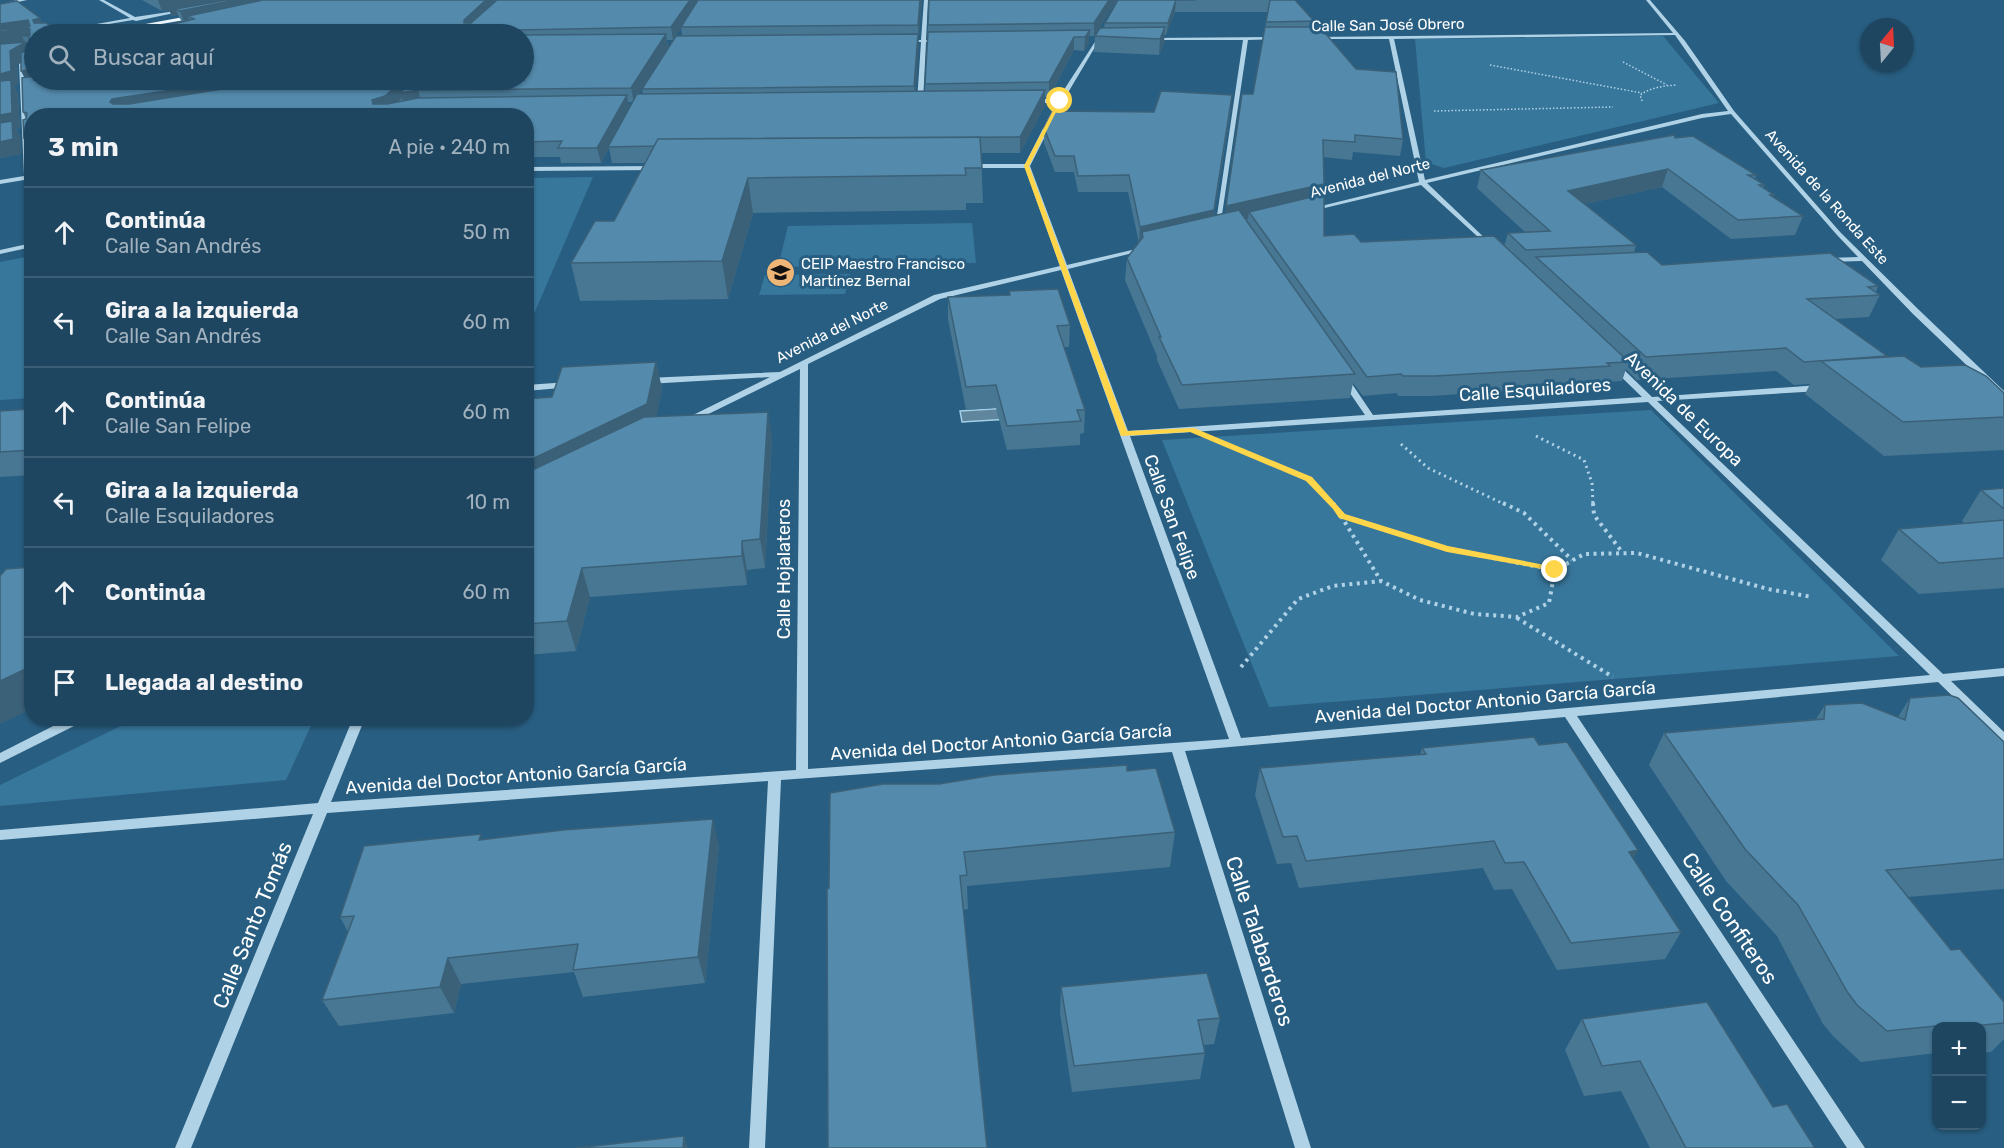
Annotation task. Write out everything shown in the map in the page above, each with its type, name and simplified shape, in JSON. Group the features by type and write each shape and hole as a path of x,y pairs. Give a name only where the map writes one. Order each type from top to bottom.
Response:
{"main road":[{"path":"165,24 207,18"}],"street":[{"path":"0,5 25,0"},
{"path":"101,0 136,20"},
{"path":"920,102 926,0"},
{"name":"Avenida de la Ronda Este","path":"1648,0 1676,34 1732,112 1839,234 2004,396"},
{"path":"109,24 183,11"},
{"path":"195,24 207,18"},
{"path":"956,166 1027,166 1060,101 1103,30"},
{"name":"Calle San José Obrero","path":"1313,38 1676,34"},
{"path":"1391,37 1422,182 1493,250"},
{"path":"1143,39 1280,38"},
{"path":"1087,40 1109,39"},
{"path":"1217,231 1246,39"},
{"path":"899,41 947,40"},
{"path":"24,62 22,64 25,108"},
{"path":"12,90 23,88"},
{"path":"1025,102 1060,101"},
{"path":"908,102 931,102"},
{"name":"Avenida del Norte","path":"1308,210 1702,116 1732,112"},
{"path":"17,132 24,131"},
{"path":"603,169 608,158"},
{"name":"Calle San Felipe","path":"1027,166 1237,743"},
{"path":"534,169 661,168"},
{"path":"0,182 24,178"},
{"path":"1208,234 1228,229"},
{"name":"Avenida del Norte","path":"682,424 937,297 1154,247"},
{"path":"0,252 24,248"},
{"path":"1816,261 1863,259"},
{"name":"Avenida de Europa","path":"1609,360 2004,739"},
{"name":"Calle Hojalateros","path":"802,774 804,363"},
{"path":"1338,370 1371,418"},
{"path":"632,382 785,373"},
{"path":"1973,378 1985,377"},
{"path":"534,387 573,385"},
{"name":"Calle Esquiladores","path":"1124,434 1829,388"},
{"name":"Avenida del Doctor Antonio García García","path":"0,835 323,808 1237,743 2004,672"},
{"name":"Calle Confiteros","path":"1568,712 1857,1148"},
{"path":"0,758 64,726"},
{"name":"Calle Santo Tomás","path":"183,1148 357,726"},
{"name":"Calle Talabarderos","path":"1177,747 1303,1148"},
{"path":"757,1148 775,776"}],"path":[{"path":"1484,64 1642,93"},
{"path":"1406,112 1614,107"},
{"path":"1512,408 1530,433 1584,460 1592,483 1593,515 1623,553"},
{"path":"1371,418 1428,468 1524,513 1572,560"},
{"path":"1248,453 1309,479 1337,507 1381,581"},
{"path":"1342,516 1447,549 1555,570 1584,554 1637,553 1768,589 1812,597"},
{"path":"1219,693 1298,599 1333,586 1381,581 1420,600 1474,614 1517,617 1549,603 1555,570"},
{"path":"1517,617 1656,704"}],"shaded area":[{"path":"1663,36 1719,103 1444,168 1426,162 1415,39"},
{"path":"593,177 534,314 534,178"},
{"path":"972,223 976,263 778,267 788,226"},
{"path":"24,257 24,398 0,400 0,262"},
{"path":"850,274 845,294 759,295 765,275"},
{"path":"1008,408 1010,419 962,422 960,411"},
{"path":"1651,410 1899,656 1269,707 1162,440"},
{"path":"121,726 311,726 286,780 0,806 0,785"}],"building":[{"path":"235,0 180,11 176,9"},
{"path":"263,0 486,0 464,20 464,23 471,23 497,0 690,0 671,27 534,30 534,24 174,24 194,19 188,16"},
{"path":"698,0 920,0 918,25 681,27"},
{"path":"929,0 1109,0 1094,23 928,25"},
{"path":"1118,0 1176,0 1168,23 1105,23"},
{"path":"1270,0 1295,0 1314,21 1266,22"},
{"path":"17,1 40,18 33,20 34,23 47,24 29,24 28,20 0,24 0,4"},
{"path":"24,27 0,32 0,30"},
{"path":"1165,27 1160,39 1095,36 1100,28"},
{"path":"1265,27 1320,27 1356,69 1396,72 1403,139 1355,135 1355,142 1323,140 1324,184 1226,206 1242,94 1253,94"},
{"path":"1090,30 1085,37 1074,37 1049,82 925,84 928,32"},
{"path":"666,34 631,88 534,89 534,35"},
{"path":"918,34 914,86 642,89 676,36"},
{"path":"24,42 10,51 11,71 0,74 0,44"},
{"path":"24,51 24,71 21,71 21,53"},
{"path":"22,78 24,78 24,90 171,90 112,99 110,102 113,104 129,104 215,90 392,90 385,96 372,100 373,104 387,104 418,98 627,95 597,148 558,148 562,141 534,142 534,108 24,108 24,112"},
{"path":"11,80 12,113 0,115 0,81"},
{"path":"1045,90 1020,137 658,139 654,146 608,147 637,94"},
{"path":"1161,91 1232,95 1214,210 1140,227 1129,175 1078,176 1074,156 1055,156 1044,128 1053,111 1154,112"},
{"path":"12,121 13,139 0,142 0,123"},
{"path":"1674,135 1675,138 1693,136 1756,175 1748,175 1765,185 1759,185 1774,195 1770,195 1803,216 1738,220 1668,169 1568,191 1636,245 1526,250 1508,233 1550,231 1481,170"},
{"path":"980,137 982,168 965,168 966,175 748,178 722,261 571,263 595,221 614,221 658,139"},
{"path":"1324,194 1324,236 1354,234 1361,242 1494,236 1629,362 1607,363 1610,366 1435,376 1403,376 1401,374 1367,377 1249,212"},
{"path":"1239,210 1355,374 1182,385 1159,337 1161,337 1127,258 1143,237 1142,232"},
{"path":"1647,252 1662,265 1830,253 1878,286 1868,287 1880,295 1807,299 1887,356 1804,362 1786,348 1646,357 1536,257"},
{"path":"1058,289 1070,325 1057,326 1085,410 1077,410 1081,421 1007,426 996,385 966,387 948,297 1010,295 1009,291"},
{"path":"1904,356 1921,367 1965,365 1986,376 2004,393 2004,417 1903,422 1821,361"},
{"path":"656,362 647,404 534,458 534,398 552,397 562,367"},
{"path":"24,410 24,450 0,452 0,411"},
{"path":"768,412 760,539 742,541 742,556 582,568 567,621 534,623 534,469 644,417"},
{"path":"2004,488 2004,509 1981,490"},
{"path":"2004,520 2004,558 1939,563 1899,529"},
{"path":"24,568 24,670 0,681 0,576 6,569"},
{"path":"1949,695 1958,698 2004,742 2004,859 1886,870 1951,950 1960,949 2004,1002 2004,1023 1986,1025 1986,1022 1932,1022 1932,1026 1887,1031 1857,1005 1848,993 1798,905 1745,849 1664,733 1824,719 1825,705 1862,703 1905,720 1910,698"},
{"path":"1534,737 1539,745 1567,742 1638,850 1629,852 1681,932 1571,943 1524,862 1505,863 1494,841 1306,861 1297,836 1283,837 1260,768 1426,754 1422,748"},
{"path":"1127,765 1127,771 1156,768 1175,832 964,852 967,875 960,876 987,1148 828,1148 827,889 829,888 830,793 883,784 939,784 994,775"},
{"path":"713,819 698,957 573,970 578,944 448,958 440,987 322,1000 354,916 340,917 364,846 481,834 479,840 563,830"},
{"path":"1207,973 1220,1018 1198,1020 1205,1053 1074,1066 1061,987"},
{"path":"1707,1002 1773,1107 1787,1104 1815,1148 1686,1148 1640,1061 1602,1066 1582,1019"},
{"path":"684,1136 683,1148 576,1148"}],"place":[{"name":"CEIP Maestro Francisco Martínez Bernal","path":"780,273"}],"route":[{"path":"1060,101 1027,166 1056,252 1124,434 1191,429 1309,479 1337,507 1342,516 1447,549 1555,570"}]}
